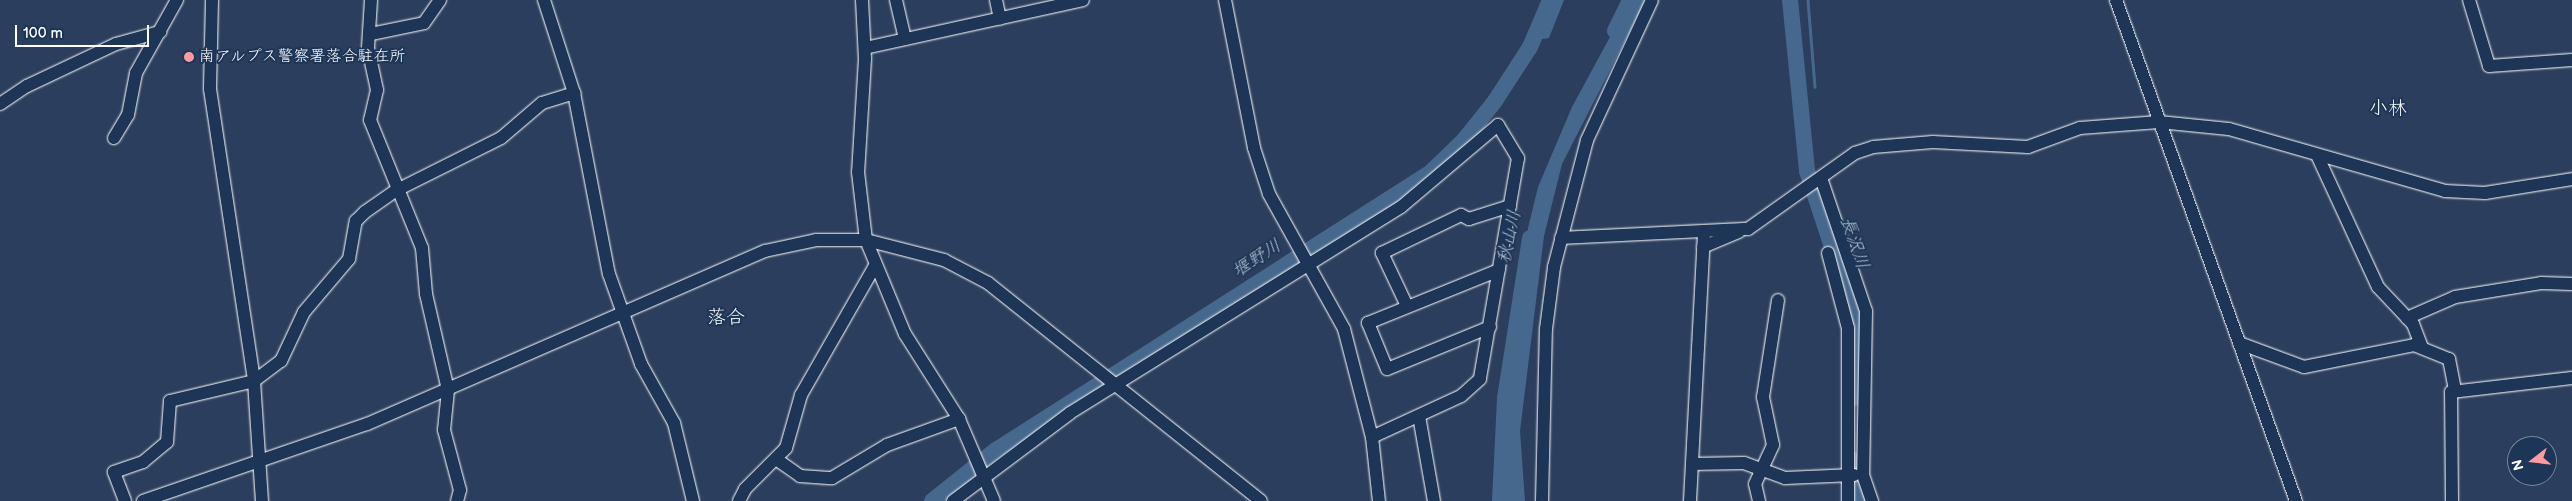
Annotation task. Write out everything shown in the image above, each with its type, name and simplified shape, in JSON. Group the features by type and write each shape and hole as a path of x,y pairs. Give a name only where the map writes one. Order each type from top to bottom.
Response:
{"street":[{"path":"114,138 128,115 136,73 177,0"},
{"path":"212,0 210,89 254,381 262,459 262,501"},
{"path":"371,0 371,34 368,48 377,90 370,120 422,248 426,294 448,390 444,430 460,490 457,501"},
{"path":"371,34 424,24 440,0"},
{"path":"544,0 574,93 609,274 624,311 641,364 674,424 693,501"},
{"path":"862,0 865,48 858,164 866,240 875,266 905,334 959,419 977,456 994,501"},
{"path":"896,0 905,40"},
{"path":"996,0 1000,18"},
{"path":"865,48 1083,0"},
{"path":"1225,0 1254,148 1269,194 1344,329 1372,437 1379,501"},
{"path":"1542,501 1546,329 1561,238 1587,140 1652,0"},
{"path":"2116,0 2296,501"},
{"path":"2469,0 2489,66 2572,60"},
{"path":"0,104 27,86 108,48 160,32"},
{"path":"125,501 114,472 143,462 167,442 170,401 254,381 282,361 304,312 349,259 356,221 397,190 501,138 542,103 574,93"},
{"path":"1703,247 1748,229 1855,153 1873,147 1933,142 2028,147 2073,130 2159,122 2208,125 2446,191 2503,191 2572,180"},
{"path":"953,501 983,474 1063,418 1401,207 1498,124 1518,158 1480,379 1471,390 1372,437"},
{"path":"2317,155 2378,287 2407,318 2422,347"},
{"path":"1821,178 1866,311 1863,475 1872,501"},
{"path":"1407,306 1382,254 1462,215 1469,219 1510,206"},
{"path":"1561,238 1748,229"},
{"path":"1690,501 1704,231"},
{"path":"143,501 367,424 765,251 816,240 866,240 926,254 977,276 1097,369 1261,501"},
{"path":"1828,253 1848,328 1846,476 1848,501"},
{"path":"739,501 776,459 791,438 810,378 875,266"},
{"path":"1490,327 1387,368 1368,323 1499,270"},
{"path":"2407,318 2455,297 2541,283 2572,284"},
{"path":"1759,501 1755,484 1773,445 1763,397 1778,300"},
{"path":"2239,343 2304,367 2422,347 2449,359 2455,390 2449,408 2452,501"},
{"path":"2455,390 2572,378"},
{"path":"1419,416 1434,501"},
{"path":"776,459 800,476 832,478 887,445 959,419"},
{"path":"1692,464 1744,463 1785,478 1863,475"}],"water":[{"path":"1552,0 1564,0 1549,38 1536,40"},
{"path":"1630,0 1646,0 1562,164 1544,236 1520,431 1525,501 1502,501 1528,228 1538,187 1572,107"}],"waterway":[{"name":"堰野川","path":"932,501 996,450 1431,172 1464,140 1495,101 1530,47 1550,0"},
{"name":"秋山川","path":"1615,31 1630,0"},
{"name":"長沢川","path":"1790,0 1807,171 1855,317 1854,398"},
{"path":"1808,0 1815,87"},
{"name":"秋山川","path":"1500,501 1505,398 1530,238"},
{"name":"長沢川","path":"1853,460 1861,501"}],"place":[{"name":"南アルプス警察署落合駐在所","path":"189,57"}],"district":[{"name":"小林","path":"2388,109"},
{"name":"落合","path":"726,318"}]}
